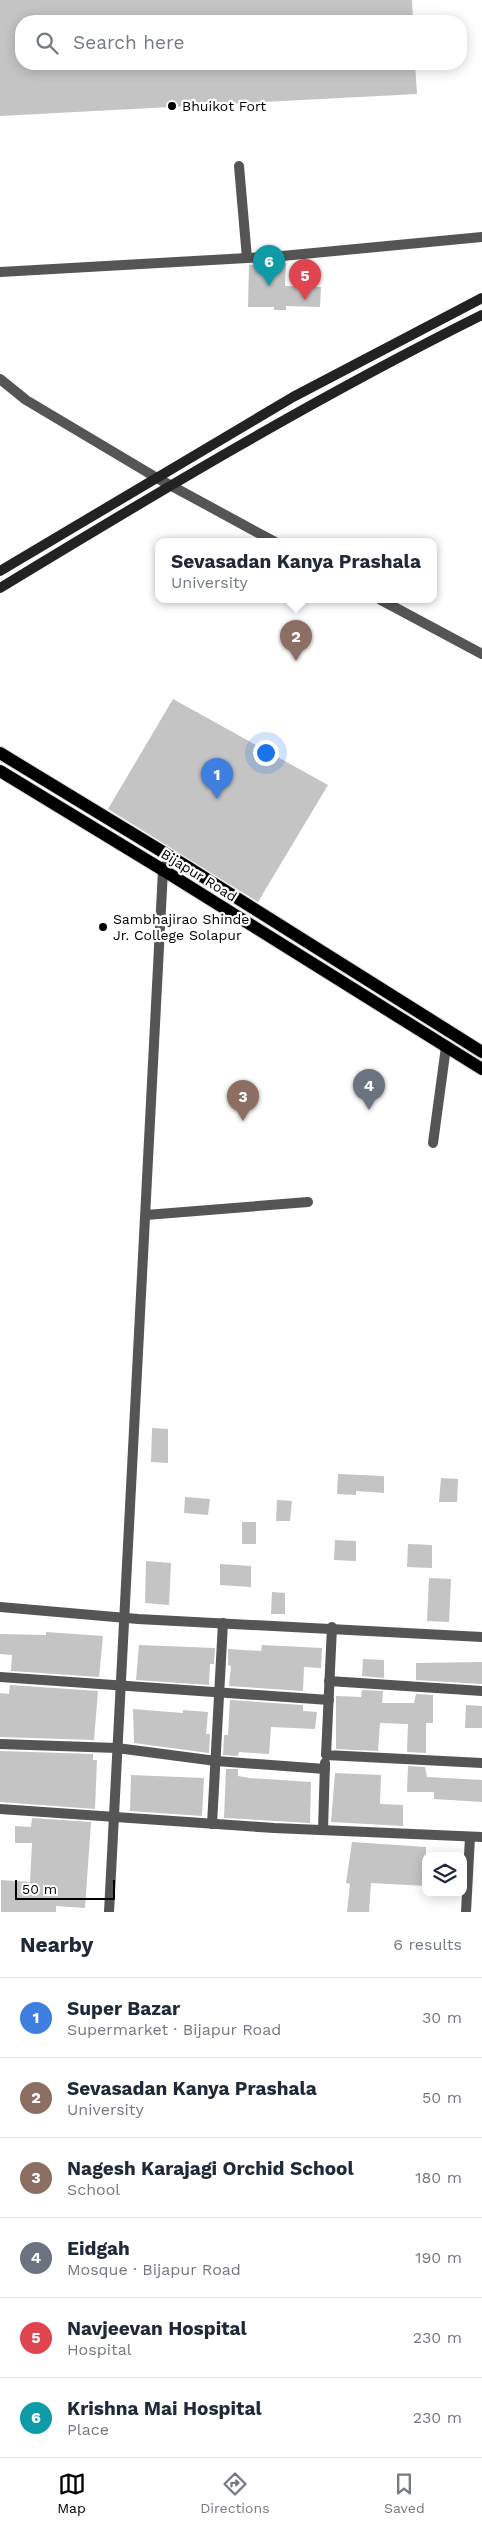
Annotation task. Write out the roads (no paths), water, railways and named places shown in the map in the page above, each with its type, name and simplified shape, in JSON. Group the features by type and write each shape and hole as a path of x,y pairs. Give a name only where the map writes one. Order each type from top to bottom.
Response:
{"main road":[{"path":"0,571 292,397 482,298"},
{"path":"0,588 170,485 424,344 482,315"},
{"path":"0,753 171,857 482,1052"},
{"name":"Bijapur Road","path":"0,771 163,870 482,1069"}],"street":[{"path":"239,166 247,258"},
{"path":"0,272 247,258 482,237"},
{"path":"0,379 26,400 156,478 269,538"},
{"path":"388,603 482,654"},
{"path":"109,1912 163,870 171,857"},
{"path":"433,1143 446,1047"},
{"path":"146,1215 308,1202"},
{"path":"0,1607 123,1618 332,1627 482,1637"},
{"path":"212,1824 223,1623"},
{"path":"323,1830 332,1627"},
{"path":"0,1676 328,1700"},
{"path":"329,1681 482,1691"},
{"path":"0,1744 116,1748 216,1760 325,1769"},
{"path":"326,1755 482,1762"},
{"path":"0,1809 212,1824 482,1837"},
{"path":"466,1912 470,1837"}],"place":[{"name":"Bhuikot Fort","path":"172,106"},
{"name":"Krishna Mai Hospital","path":"269,286"},
{"name":"Navjeevan Hospital","path":"305,300"},
{"name":"Sevasadan Kanya Prashala","path":"296,661"},
{"name":"Super Bazar","path":"217,799"},
{"name":"Sambhajirao Shinde Jr. College Solapur","path":"103,927"},
{"name":"Eidgah","path":"369,1110"},
{"name":"Nagesh Karajagi Orchid School","path":"243,1121"}]}
